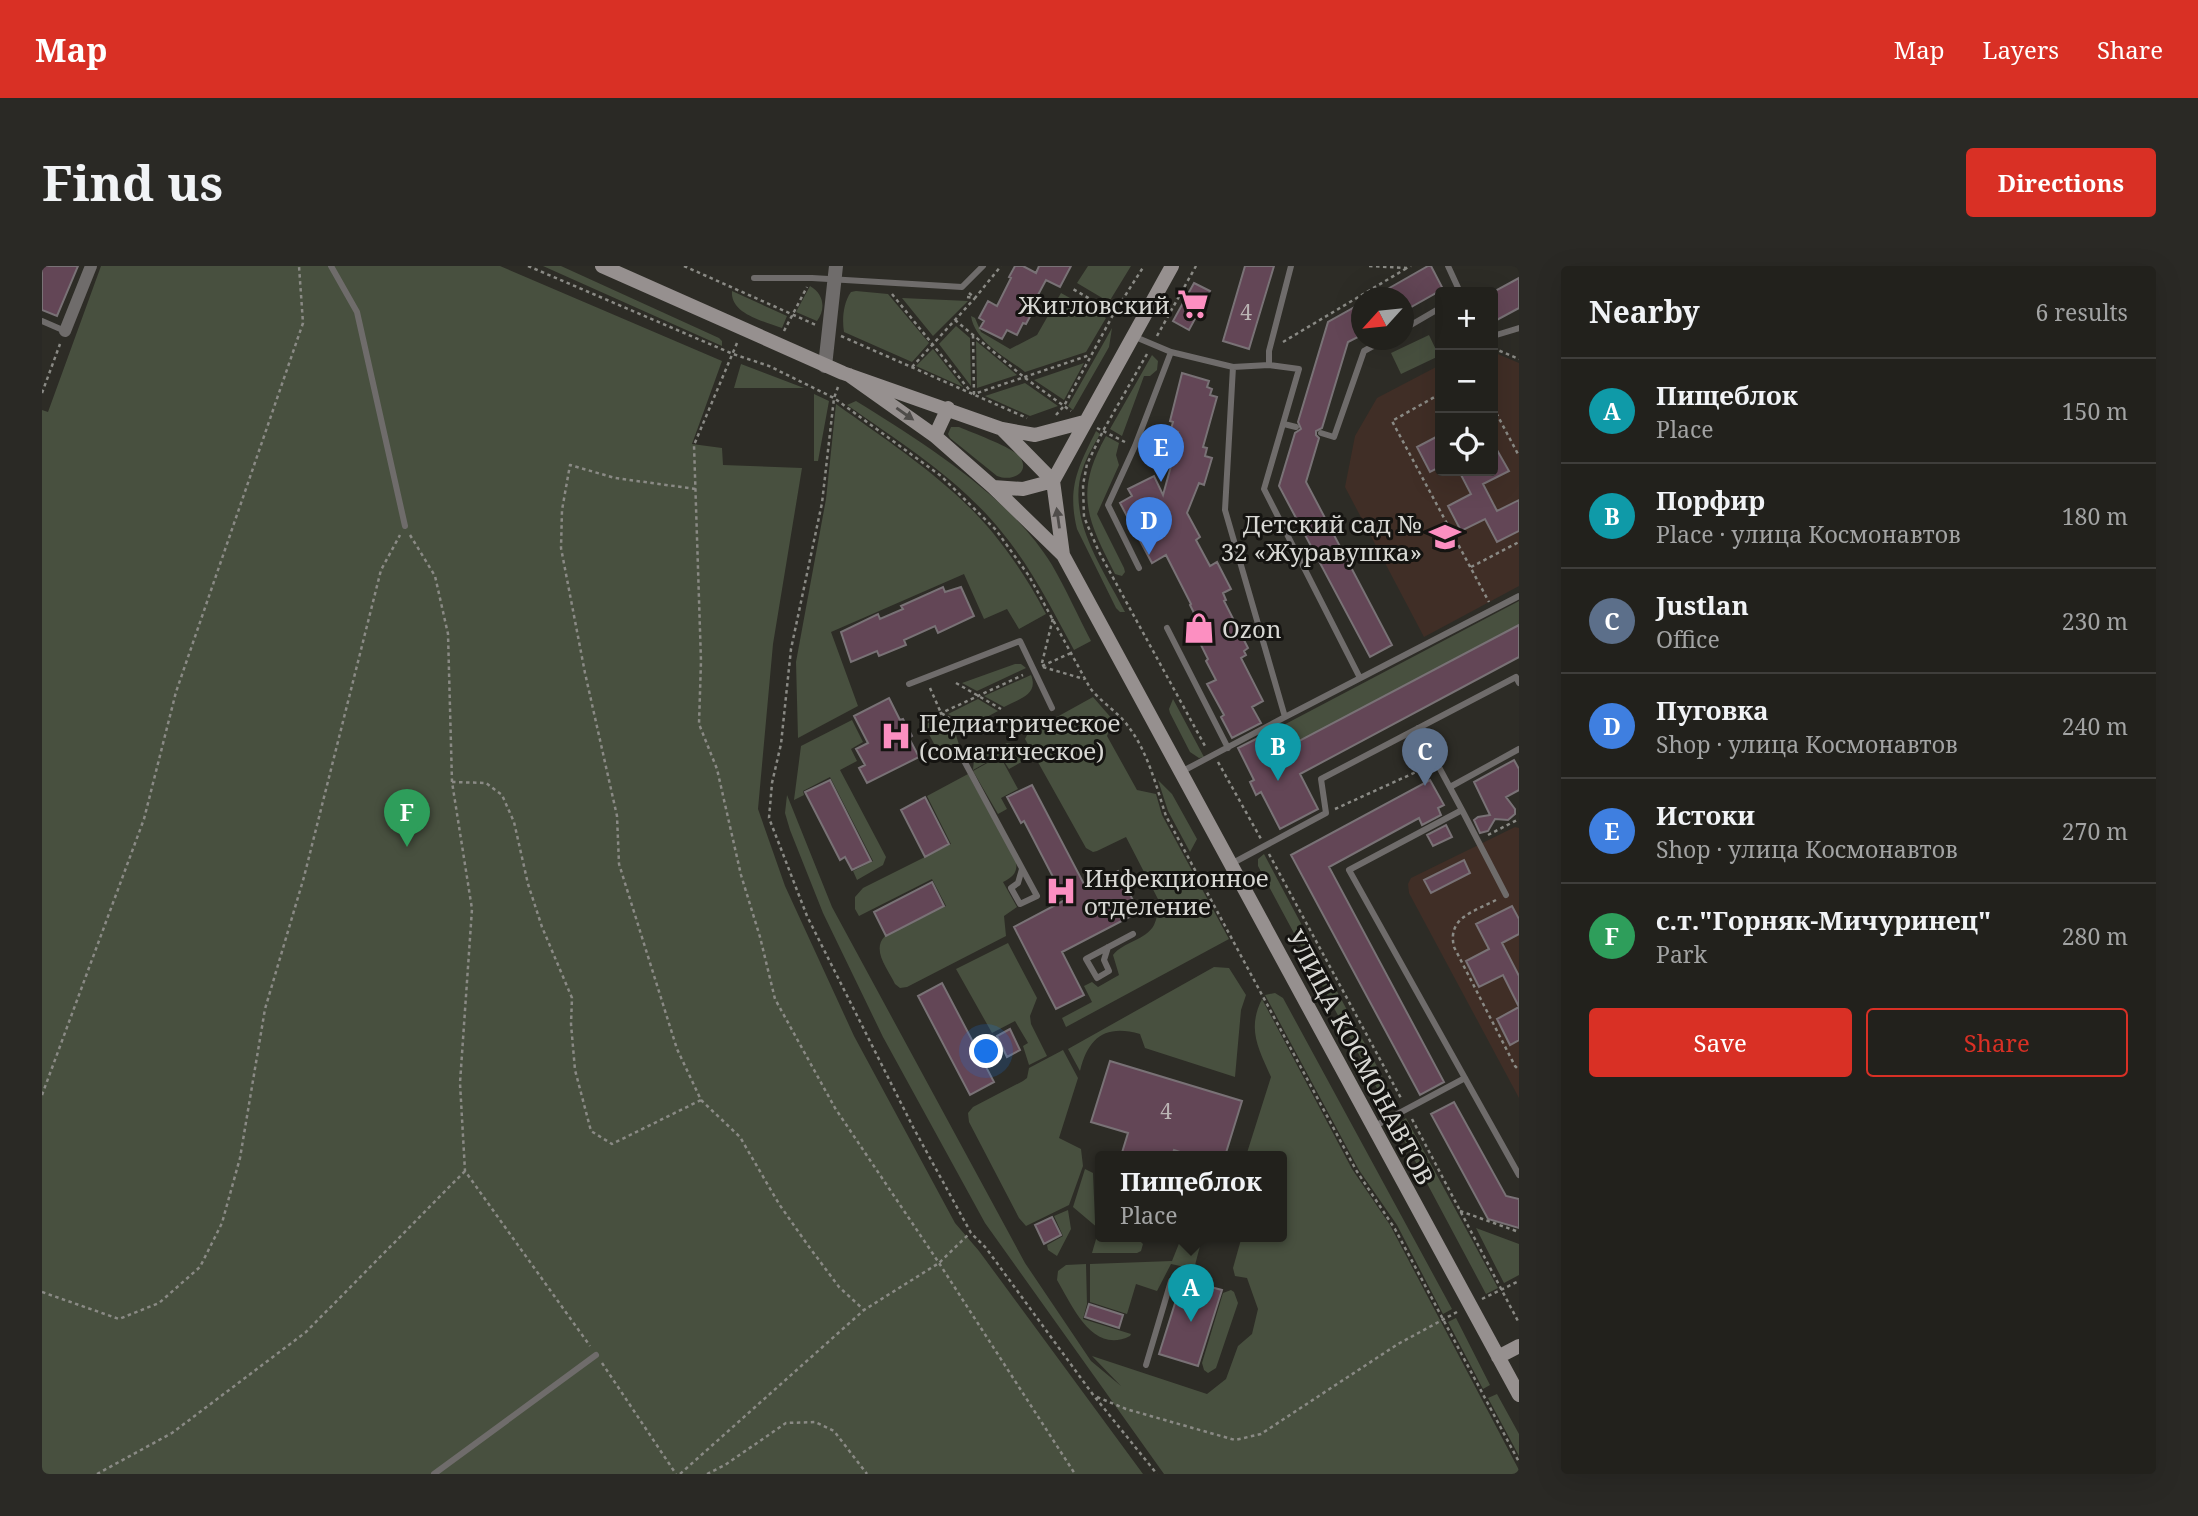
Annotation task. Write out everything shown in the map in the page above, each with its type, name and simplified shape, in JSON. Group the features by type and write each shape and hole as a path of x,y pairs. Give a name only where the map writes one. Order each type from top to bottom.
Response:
{"main road":[{"path":"602,266 825,366 1002,429 1035,435 1084,422"},
{"path":"993,487 1023,489 1053,481 1172,266"},
{"name":"УЛИЦА КОСМОНАВТОВ","path":"846,374 935,436 993,487 1063,555 1519,1395"},
{"path":"935,436 948,408"},
{"path":"1002,429 1053,481"},
{"name":"УЛИЦА КОСМОНАВТОВ","path":"1053,481 1063,555"},
{"path":"1498,1357 1519,1346"}],"street":[{"path":"65,331 91,266"},
{"path":"825,366 836,273"}],"lane":[{"path":"331,266 357,313 405,526"},
{"path":"754,278 812,278 836,273 962,288 983,266"},
{"path":"1269,365 1269,351 1291,266"},
{"path":"1447,266 1458,287"},
{"path":"1414,323 1435,311"},
{"path":"42,321 65,331"},
{"path":"1498,334 1519,328"},
{"path":"1133,336 1171,352 1233,367 1269,365 1298,369 1264,489 1360,678"},
{"path":"1321,433 1334,437 1366,350"},
{"path":"1139,568 1108,505 1135,446 1171,352"},
{"path":"1233,367 1225,510 1285,717"},
{"path":"1284,424 1296,427"},
{"path":"1181,772 1519,596"},
{"path":"1167,628 1228,748"},
{"path":"909,684 1020,641 1038,668 1052,708"},
{"path":"1231,864 1326,813 1321,779 1516,677 1519,683"},
{"path":"1418,728 1505,896"},
{"path":"1450,787 1519,749"},
{"path":"962,757 1037,896 1020,904 1011,888 1018,883 1022,869"},
{"path":"1462,810 1349,870 1519,1175"},
{"path":"1108,947 1104,960 1109,971 1097,978 1086,959 1108,947 1133,934"},
{"path":"1373,1127 1465,1078"},
{"path":"1146,1365 1171,1281"},
{"path":"433,1474 596,1355"}],"path":[{"path":"42,1095 144,819 176,692 303,323 299,266"},
{"path":"528,266 733,354 769,366 834,398 941,476 996,530 1029,576 1084,679 1101,702 1128,725 1150,767 1166,816 1356,1170 1395,1229 1519,1462"},
{"path":"684,266 1037,422"},
{"path":"911,367 956,320 1001,266"},
{"path":"1047,418 1056,415 1064,406 1114,313 1144,266"},
{"path":"1196,266 1087,464 1083,485 1084,517 1099,552 1206,747 1214,755 1265,846 1519,1323"},
{"path":"1369,266 1409,267"},
{"path":"1269,351 1409,267"},
{"path":"793,314 812,278"},
{"path":"1073,289 1114,313"},
{"path":"902,292 890,291 974,394"},
{"path":"962,297 975,298"},
{"path":"956,320 1025,378 1084,422 1135,446"},
{"path":"741,329 694,445 701,661 699,724 717,769 741,875 775,999 835,1108 1075,1474"},
{"path":"42,393 65,331"},
{"path":"973,335 974,394"},
{"path":"1498,350 1519,359"},
{"path":"974,394 1092,355"},
{"path":"846,374 834,398 822,503 791,649 781,744 772,783 769,818 807,916 913,1127 971,1233 986,1248 1094,1396 1157,1474"},
{"path":"1435,397 1392,421 1492,608"},
{"path":"1496,413 1519,456"},
{"path":"696,489 615,478 570,465 562,510 561,548 587,685 617,816 619,864 677,1049 701,1100 740,1137 779,1204 807,1244 839,1287 864,1310"},
{"path":"405,526 435,576 448,634 452,782 472,909 460,1083 465,1171 678,1474 864,1310 939,1263 971,1233"},
{"path":"42,1292 119,1319 159,1303 200,1267 222,1223 240,1158 265,1009 304,877 381,570 405,526"},
{"path":"1471,567 1519,542"},
{"path":"1038,668 1053,618"},
{"path":"920,723 1071,653"},
{"path":"1038,668 1084,679"},
{"path":"926,678 941,713 966,728"},
{"path":"956,683 1001,709"},
{"path":"1326,813 1437,762"},
{"path":"452,782 486,783 502,794 514,822 528,884 542,927 572,998 575,1070 591,1130 612,1144 701,1100"},
{"path":"1478,840 1519,819"},
{"path":"1505,896 1462,918 1453,927 1452,938 1466,971 1519,1070"},
{"path":"97,1474 172,1433 306,1332 465,1171"},
{"path":"1460,1211 1519,1232"},
{"path":"1094,1396 1126,1409 1235,1440 1261,1434 1398,1343 1443,1318"},
{"path":"707,1474 786,1423 815,1422 834,1431 867,1474"}],"shaded area":[{"name":"Детский сад № 32 «Журавушка»","path":"1498,354 1519,363 1519,586 1424,637 1345,487 1355,436 1377,398 1435,368 1435,476 1498,476"},
{"path":"1515,827 1519,828 1519,1098 1409,893 1408,884 1411,878"}],"green space":[{"path":"101,266 500,266 722,361 692,444 722,448 723,465 802,468 773,644 758,809 785,886 854,1036 955,1223 979,1251 1143,1474 42,1474 42,410 48,412"},
{"path":"543,266 561,266 719,338 722,346"},
{"path":"1088,266 1131,266 1109,302 1077,283"},
{"path":"810,286 821,297 822,302 822,312 817,321 796,312"},
{"path":"732,291 787,316 782,328 742,311 736,306"},
{"path":"856,291 888,294 929,343 912,362 844,332 845,306 848,296"},
{"path":"1061,293 1106,318 1086,352 1025,372 978,334 971,316 975,318 981,332 1010,349 1037,335"},
{"path":"902,298 968,301 933,336"},
{"path":"956,326 970,338 971,386 939,344"},
{"path":"1112,328 1109,347 1073,410 1068,406"},
{"path":"1429,335 1435,348 1435,358 1401,374 1391,353 1397,350 1414,350 1414,342"},
{"path":"976,341 1017,375 977,388"},
{"path":"933,349 963,387 916,366"},
{"path":"1152,355 1158,361 1157,370 1150,376 1144,376 1122,436 1110,429"},
{"path":"1084,363 1064,400 1034,380"},
{"path":"741,364 804,388 734,388"},
{"path":"1025,383 1058,406 1030,416 985,396"},
{"path":"814,394 829,401 818,461 814,461"},
{"path":"856,401 936,453 1013,516 1035,540 1052,565 1091,641 1074,650 1031,574 985,512 948,478 847,405"},
{"path":"836,404 919,464 976,514 1015,562 1046,614 1019,629 1007,609 984,619 964,574 831,632 858,706 798,738 796,662 826,499"},
{"path":"951,427 959,427 1017,454 1023,465 1020,473 1010,478 997,476 950,438 948,434"},
{"path":"1096,431 1100,434 1083,468 1079,506 1089,543 1125,612 1116,608 1077,529 1074,514 1076,478"},
{"path":"1106,436 1119,443 1116,455 1119,465 1097,514 1124,568 1122,576 1115,574 1105,555 1088,506 1090,474"},
{"path":"1519,601 1519,625 1286,748 1276,729"},
{"path":"1015,664 1026,668 977,691 962,683"},
{"path":"1031,675 1033,682 1030,692 1004,707 984,696"},
{"path":"1093,697 1113,720 1107,736 1137,790 1156,794 1162,815 1229,939 1066,1027 1062,1018 1092,1002 1084,986 1092,982 1098,987 1119,975 1113,955 1150,930 1155,923 1160,903 1126,837 1097,851 1086,848 1025,739 1028,733"},
{"path":"978,699 998,711 970,726 948,714"},
{"path":"1173,699 1204,757 1199,758 1190,752 1170,713"},
{"path":"941,717 963,731 956,735 960,748 952,756 939,753 924,725"},
{"path":"852,720 863,742 851,749 857,761 840,770 886,857 883,865 857,880 853,871 873,861 830,777 803,791 804,795 794,800 801,746"},
{"path":"1007,743 1016,745 1025,760 1009,769 1000,755 973,770 974,759"},
{"path":"1000,756 1018,789 1001,798 1007,809 998,814 973,771"},
{"path":"968,774 1016,861 1014,874 1003,882 1017,907 1004,916 1006,936 907,987 900,988 882,960 881,941 885,936 946,906 932,879 859,916 855,909 855,897 863,888 951,844 927,796"},
{"path":"1158,780 1172,794 1197,839 1190,852 1168,811"},
{"path":"787,795 832,907 1025,1263 1091,1361 1121,1386 1092,1356 1207,1394 1226,1379 1238,1346 1252,1334 1258,1309 1247,1278 1235,1276 1233,1268 1240,1242 1287,1242 1287,1151 1248,1151 1271,1077 1256,1038 1255,1020 1262,999 1352,1169 1390,1225 1519,1474 1164,1474 985,1223 883,1037 823,913 785,813"},
{"path":"1264,854 1398,1106 1387,1107 1258,866 1258,859"},
{"path":"1008,943 1037,998 1030,1016 1031,1024 1047,1056 1029,1065 1023,1046 1028,1043 1015,1021 992,1033 956,969"},
{"path":"1214,967 1229,968 1246,995 1241,1010 1235,1077 1145,1048 1140,1034 1128,1031 1108,1032 1100,1036 1088,1049 1080,1071 1068,1049"},
{"path":"1275,993 1283,998 1452,1309 1443,1314 1397,1225 1359,1170 1265,995"},
{"path":"1063,1050 1078,1078 1059,1138 1081,1149 1083,1166 1069,1205 1026,1226 1019,1218 969,1122 968,1113 973,1107 1023,1081 1027,1078 1029,1068"},
{"path":"1406,1118 1498,1288 1486,1294 1398,1129 1399,1123"},
{"path":"1085,1169 1093,1173 1095,1226 1073,1207"},
{"path":"1068,1210 1071,1229 1057,1256 1048,1250 1047,1245 1063,1236 1054,1216"},
{"path":"1476,1228 1519,1244 1519,1275 1504,1283"},
{"path":"1095,1242 1143,1244 1141,1251 1137,1253 1092,1253"},
{"path":"1180,1242 1198,1242 1200,1246 1194,1269 1171,1264 1157,1291 1136,1284 1127,1314 1090,1302 1090,1264 1172,1261"},
{"path":"1086,1264 1087,1304 1083,1319 1131,1334 1130,1336 1117,1340 1105,1339 1094,1333 1069,1302 1057,1280 1058,1271 1066,1265"},
{"path":"1231,1290 1238,1303 1216,1368 1208,1373 1202,1363 1223,1293"},
{"path":"1456,1318 1490,1385 1483,1389 1448,1322"},
{"path":"1497,1394 1519,1434 1519,1456 1488,1398"}],"building":[{"path":"42,266 78,266 57,316 42,310"},
{"path":"1015,266 1023,266 1036,273 1039,266 1071,266 1060,287 1046,280 1026,324 1023,323 1017,335 1007,330 1002,339 980,328 984,321 979,318 988,301 997,306"},
{"path":"1245,266 1274,266 1249,349 1223,341"},
{"path":"1431,266 1442,287 1435,287 1435,294 1414,305 1414,287 1391,287"},
{"path":"1519,278 1519,308 1498,319 1498,289"},
{"path":"1194,283 1210,291 1189,330 1173,321"},
{"path":"1351,309 1351,340 1348,342 1322,428 1316,431 1319,438 1306,482 1392,645 1370,657 1279,486 1295,433 1301,429 1298,422 1328,322"},
{"path":"1182,373 1209,381 1207,387 1212,389 1210,395 1217,397 1203,447 1207,448 1205,456 1212,458 1204,485 1199,483 1187,513 1200,537 1196,540 1210,566 1217,562 1231,589 1223,593 1226,600 1224,601 1248,648 1244,651 1246,655 1241,658 1263,701 1252,707 1261,723 1232,738 1221,717 1224,715 1207,684 1216,680 1192,627 1199,623 1191,604 1166,555 1152,563 1120,503 1132,496 1128,489 1154,476 1163,495 1176,448 1174,447 1178,432 1171,429 1173,422 1170,421"},
{"path":"1435,438 1435,470 1430,472 1417,447"},
{"path":"1498,452 1509,471 1483,484 1497,511 1519,500 1519,531 1497,542 1485,519 1461,531 1448,506 1471,494 1462,476 1498,476"},
{"path":"943,587 945,592 961,587 974,616 938,633 935,626 904,640 906,645 879,656 877,651 851,662 841,632 878,614 880,619 903,609 901,606"},
{"path":"1519,625 1519,657 1300,774 1318,809 1280,829 1261,792 1256,795 1250,782 1254,780 1238,748 1266,734 1268,739 1278,733 1286,748"},
{"path":"889,698 912,736 909,738 919,757 867,783 859,768 865,765 856,749 868,743 854,716"},
{"path":"1514,760 1519,769 1519,790 1506,797 1515,809 1515,814 1508,820 1495,819 1488,831 1480,833 1474,820 1490,815 1474,782"},
{"path":"830,780 871,861 852,870 845,857 840,860 805,792"},
{"path":"1430,780 1444,805 1438,808 1441,815 1422,825 1419,818 1329,867 1444,1082 1420,1095 1291,855"},
{"path":"1032,785 1086,888 1118,871 1139,912 1062,952 1084,995 1056,1009 1014,927 1065,900 1024,821 1021,823 1007,797"},
{"path":"925,797 949,844 925,857 901,810"},
{"path":"1446,825 1452,837 1433,846 1427,835"},
{"path":"1464,860 1470,873 1431,893 1424,880"},
{"path":"932,882 944,906 886,936 874,912"},
{"path":"1512,906 1519,919 1519,934 1502,943 1519,976 1519,1007 1503,975 1479,987 1466,961 1489,949 1476,924"},
{"path":"942,983 994,1082 970,1095 918,996"},
{"path":"1519,1007 1519,1040 1510,1045 1497,1019"},
{"path":"1010,1029 1020,1050 1007,1057 997,1036"},
{"path":"1110,1061 1242,1101 1227,1151 1123,1151 1128,1133 1091,1122"},
{"path":"1454,1102 1506,1196 1519,1199 1519,1228 1488,1219 1431,1114"},
{"path":"1052,1217 1061,1235 1044,1244 1035,1225"},
{"path":"1199,1277 1209,1280 1207,1286 1222,1290 1198,1366 1159,1354 1183,1278 1197,1282"},
{"path":"1089,1304 1123,1315 1119,1328 1085,1317"}],"place":[{"name":"Жигловский","path":"1193,304"},
{"name":"Истоки","path":"1161,482"},
{"name":"Детский сад № 32 «Журавушка»","path":"1445,537"},
{"name":"Пуговка","path":"1149,555"},
{"name":"Ozon","path":"1199,628"},
{"name":"Педиатрическое (соматическое)","path":"896,736"},
{"name":"Порфир","path":"1278,781"},
{"name":"Justlan","path":"1425,786"},
{"name":"с.т.\"Горняк-Мичуринец\"","path":"407,847"},
{"name":"Инфекционное отделение","path":"1061,891"},
{"name":"Пищеблок","path":"1191,1322"}]}
